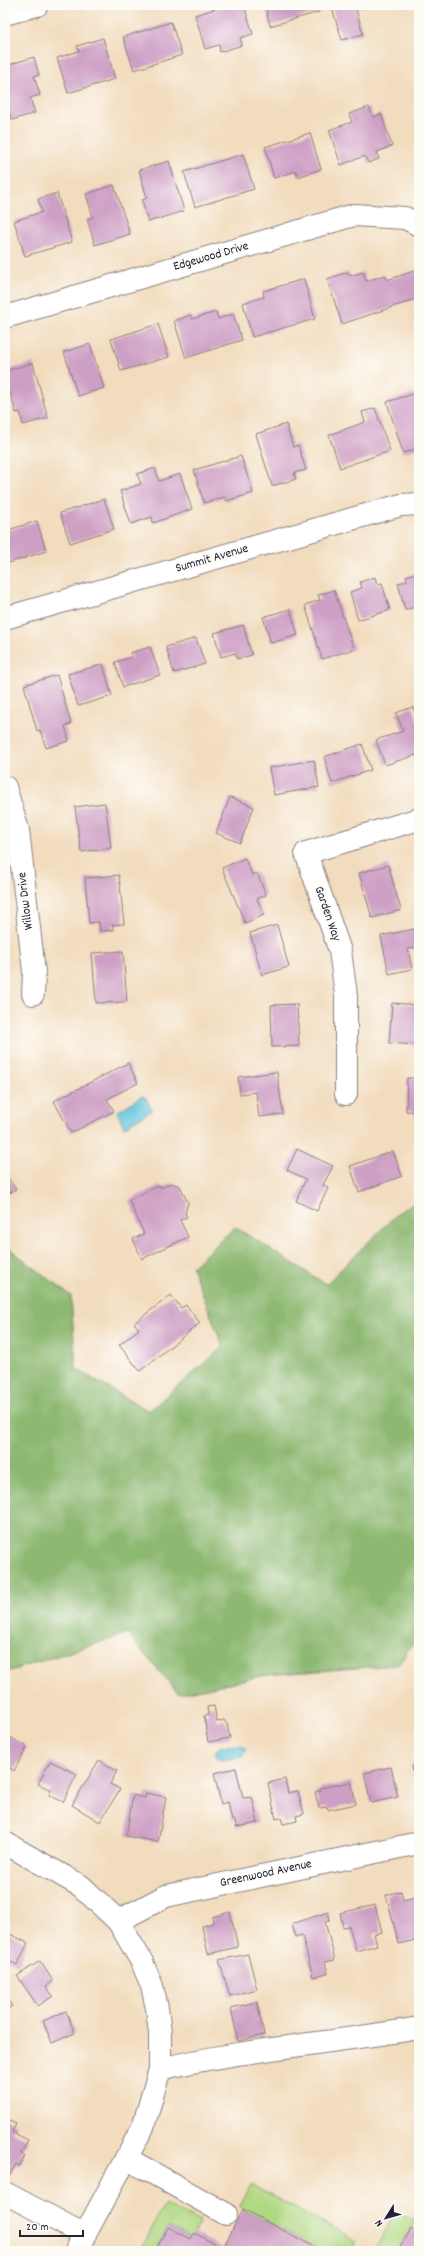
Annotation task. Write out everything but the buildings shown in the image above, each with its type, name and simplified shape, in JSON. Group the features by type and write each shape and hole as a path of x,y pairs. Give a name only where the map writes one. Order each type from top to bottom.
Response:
{"street":[{"path":"5,14 37,5"},
{"name":"Edgewood Drive","path":"5,317 354,215 406,218 419,224"},
{"name":"Summit Avenue","path":"5,618 401,505 419,504"},
{"name":"Willow Drive","path":"5,787 18,830 34,972 33,994"},
{"name":"Garden Way","path":"346,1094 346,995 340,951 306,853 419,819"},
{"path":"5,1843 81,1886 118,1921 142,1962 152,1986 160,2033 160,2069 143,2127 80,2243 5,2193"},
{"name":"Greenwood Avenue","path":"118,1921 166,1896 419,1843"},
{"path":"160,2069 199,2060 364,2038 419,2028"},
{"path":"126,2158 226,2214"}],"green space":[{"path":"419,1200 419,1636 397,1665 266,1675 179,1694 127,1634 10,1671 5,1676 5,1245 71,1296 76,1369 149,1411 223,1347 192,1267 235,1227 326,1284 399,1212"},
{"path":"251,2185 357,2241 352,2251 322,2251 239,2207"},
{"path":"165,2204 200,2222 191,2239 168,2227 155,2251 140,2251"},
{"path":"396,2211 415,2221 398,2251 374,2251"}],"water":[{"path":"142,1096 146,1098 152,1110 124,1127 117,1112"},
{"path":"241,1745 246,1748 242,1757 220,1760 216,1755 216,1750 222,1746"}]}
